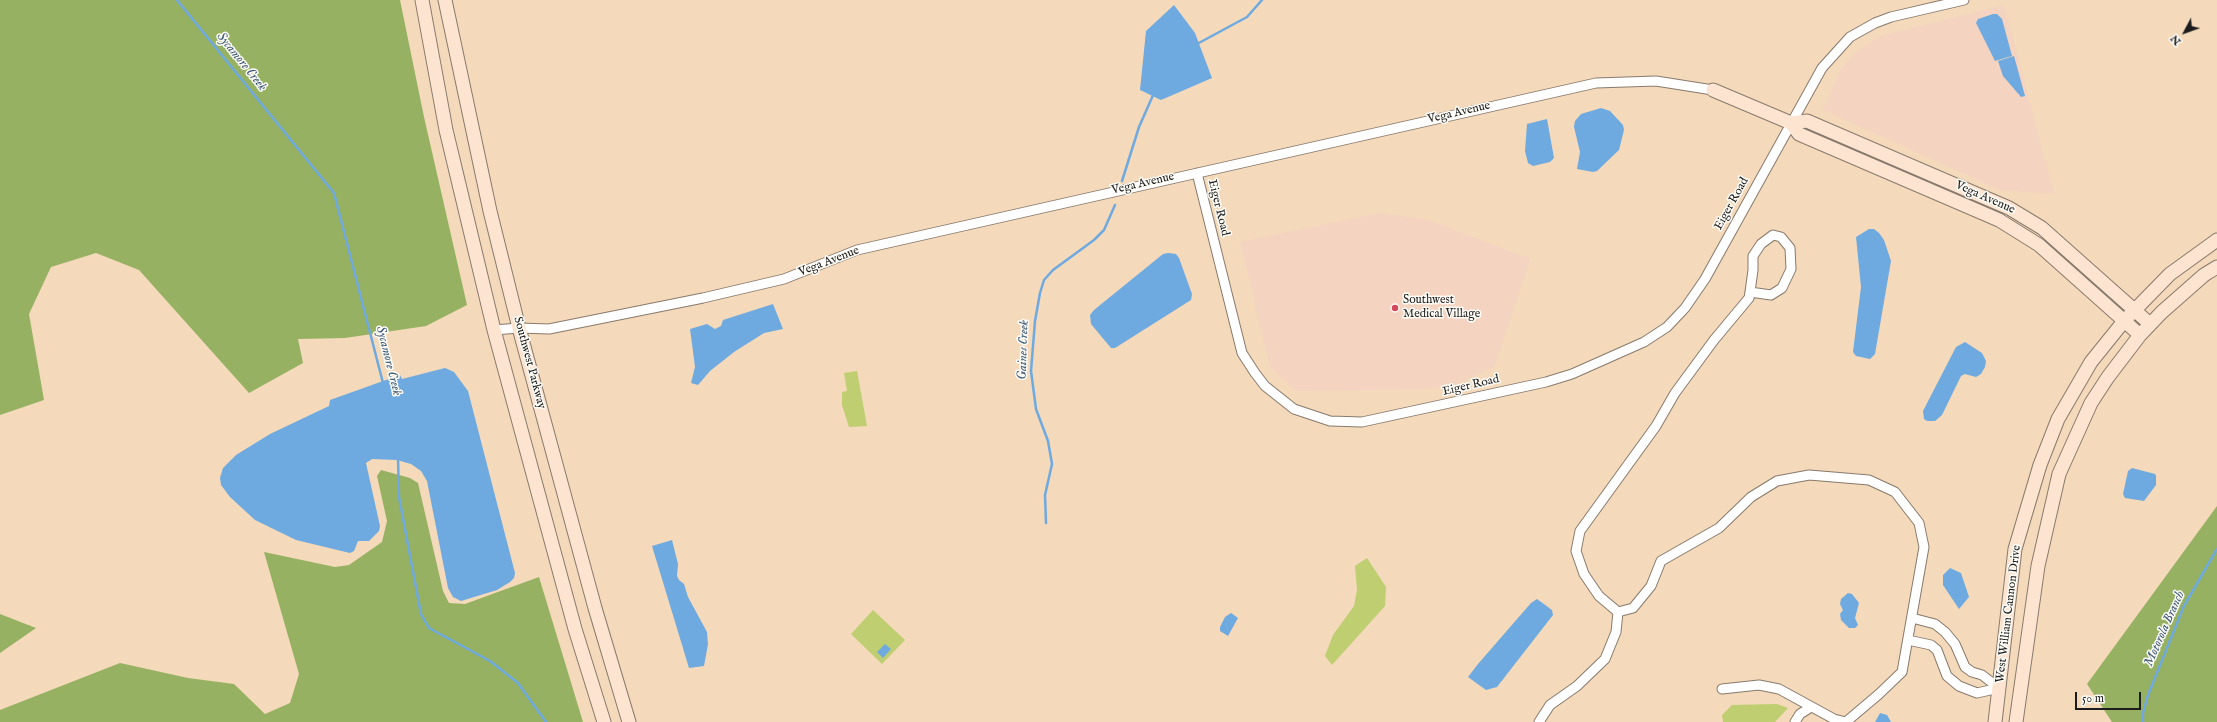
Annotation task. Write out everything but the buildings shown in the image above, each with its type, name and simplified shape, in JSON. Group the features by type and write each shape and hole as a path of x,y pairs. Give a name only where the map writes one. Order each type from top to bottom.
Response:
{"main road":[{"name":"Southwest Parkway","path":"422,0 448,138 494,330 575,629 604,722"},
{"name":"Southwest Parkway","path":"445,0 490,211 519,328 595,608 629,722"},
{"name":"Vega Avenue","path":"1714,90 1791,123 1807,121 2009,208 2042,228 2135,309 2150,324"},
{"name":"Vega Avenue","path":"1791,123 1799,134 2006,224 2039,245 2140,335"},
{"name":"West William Cannon Drive","path":"1995,722 2016,549 2040,465 2058,419 2074,388 2095,356 2124,320 2170,274 2217,240"},
{"name":"West William Cannon Drive","path":"2016,722 2038,566 2059,474 2091,403 2108,377 2150,324 2178,297 2217,266"},
{"path":"1999,688 2020,695"}],"street":[{"name":"Eiger Road","path":"1197,173 1238,341 1248,364 1266,386 1294,409 1311,416 1330,420 1362,422 1560,378 1628,350 1659,333 1685,308 1698,290 1822,68 1850,37 1875,23 1891,17 1964,0"},
{"name":"Vega Avenue","path":"494,330 519,328 549,329 702,298 784,279 857,250 1596,83 1656,81 1714,90"},
{"path":"1618,612 1599,596 1584,574 1576,551 1580,531 1656,426 1675,393 1714,340 1749,298 1753,270 1753,256 1761,244 1773,235 1781,237 1790,248 1791,269 1782,288 1771,295 1750,292"},
{"path":"1618,612 1633,608 1651,586 1661,561 1719,528 1751,497 1777,481 1809,475 1868,480 1895,492 1919,523 1924,548 1902,672 1846,722 1834,719 1779,689 1759,685 1722,689"},
{"path":"1539,722 1550,705 1577,686 1605,659 1616,632 1618,612"},
{"path":"1912,618 1936,624 1955,644 1965,667 1972,672 1982,675 1999,688"},
{"path":"1908,640 1931,645 1937,650 1947,676 1959,686 1977,693 1999,688"},
{"path":"1795,722 1800,714 1811,707"}],"shaded area":[{"path":"2004,5 2054,194 2000,190 1823,110 1839,72 1854,54 1880,36"},
{"path":"1379,213 1429,220 1530,259 1494,367 1456,384 1428,389 1296,391 1270,367 1240,242"}],"green space":[{"path":"0,0 400,0 424,117 467,305 426,326 345,338 298,339 303,363 249,393 139,270 96,253 51,267 29,314 44,400 0,415"},
{"path":"857,371 867,426 849,427 842,405 842,392 847,391 844,373"},
{"path":"381,470 410,478 418,483 443,591 449,603 465,604 539,577 583,722 0,722 0,710 120,663 188,678 234,684 265,714 290,703 299,674 264,552 335,567 349,565 382,542 387,521 377,476"},
{"path":"2217,506 2217,722 2112,722 2087,684"},
{"path":"1367,558 1386,587 1385,606 1332,665 1325,656 1333,635 1354,606 1357,590 1355,566"},
{"path":"873,610 905,640 882,664 851,634"},
{"path":"0,614 36,628 0,653"},
{"path":"1777,704 1788,708 1775,722 1723,722 1722,715 1732,705"}],"water":[{"path":"1174,5 1195,33 1212,78 1161,100 1140,90 1146,31"},
{"path":"1997,14 2002,19 2012,56 1995,61 1976,23 1978,19"},
{"path":"2014,56 2025,96 2021,97 2003,76 1998,61"},
{"path":"1601,108 1610,111 1623,125 1624,130 1619,150 1597,171 1593,172 1577,169 1580,152 1574,127 1575,121 1581,114"},
{"path":"1547,119 1554,158 1550,162 1533,166 1528,163 1525,151 1527,124"},
{"path":"1869,229 1874,229 1884,240 1891,261 1875,354 1870,359 1856,356 1853,352 1861,287 1856,237"},
{"path":"1163,254 1176,254 1179,258 1192,294 1191,300 1115,348 1111,348 1091,324 1090,315 1094,310"},
{"path":"773,304 783,329 764,333 734,352 710,371 698,385 691,383 695,367 690,329 707,324 715,329 721,326 723,320"},
{"path":"1965,342 1982,353 1986,361 1985,367 1981,374 1976,377 1965,374 1961,376 1942,415 1935,421 1927,421 1924,419 1923,411 1956,347"},
{"path":"445,368 454,372 468,391 515,573 514,578 510,582 497,590 461,601 453,597 448,588 427,481 421,471 411,464 397,460 372,459 366,463 380,526 379,531 369,541 358,541 354,551 350,553 296,540 255,520 230,497 221,485 220,478 223,468 236,455 270,434 329,406 330,400 400,375 402,379"},
{"path":"2132,468 2155,474 2156,476 2156,485 2144,501 2125,498 2123,494 2128,471"},
{"path":"672,540 678,564 677,576 684,584 688,597 707,632 708,644 704,666 689,668 652,546"},
{"path":"1950,568 1961,573 1969,597 1959,609 1943,585 1943,575"},
{"path":"1848,593 1852,594 1859,603 1855,618 1858,625 1855,628 1849,628 1841,620 1840,614 1843,610 1840,604 1841,599"},
{"path":"1537,599 1552,610 1553,615 1497,687 1486,690 1468,677 1531,603"},
{"path":"1231,613 1238,618 1228,636 1220,631 1220,627 1225,617"},
{"path":"885,644 891,649 883,658 877,652"},
{"path":"1880,713 1887,715 1891,722 1875,722"}],"waterway":[{"name":"Sycamore Creek","path":"177,0 334,193 383,383"},
{"name":"Gaines Creek","path":"1197,44 1247,17 1262,0"},
{"name":"Gaines Creek","path":"1122,181 1139,127 1154,93"},
{"name":"Gaines Creek","path":"1046,523 1045,495 1052,464 1048,441 1036,409 1031,371 1035,321 1040,293 1044,280 1053,270 1094,240 1104,230 1115,205"},
{"name":"Sycamore Creek","path":"398,458 399,497 421,614 429,628 490,661 518,683 546,722"},
{"name":"Motorola Branch","path":"2143,722 2143,713 2148,695 2184,606 2217,549"}],"place":[{"name":"Southwest Medical Village","path":"1395,308"}]}
